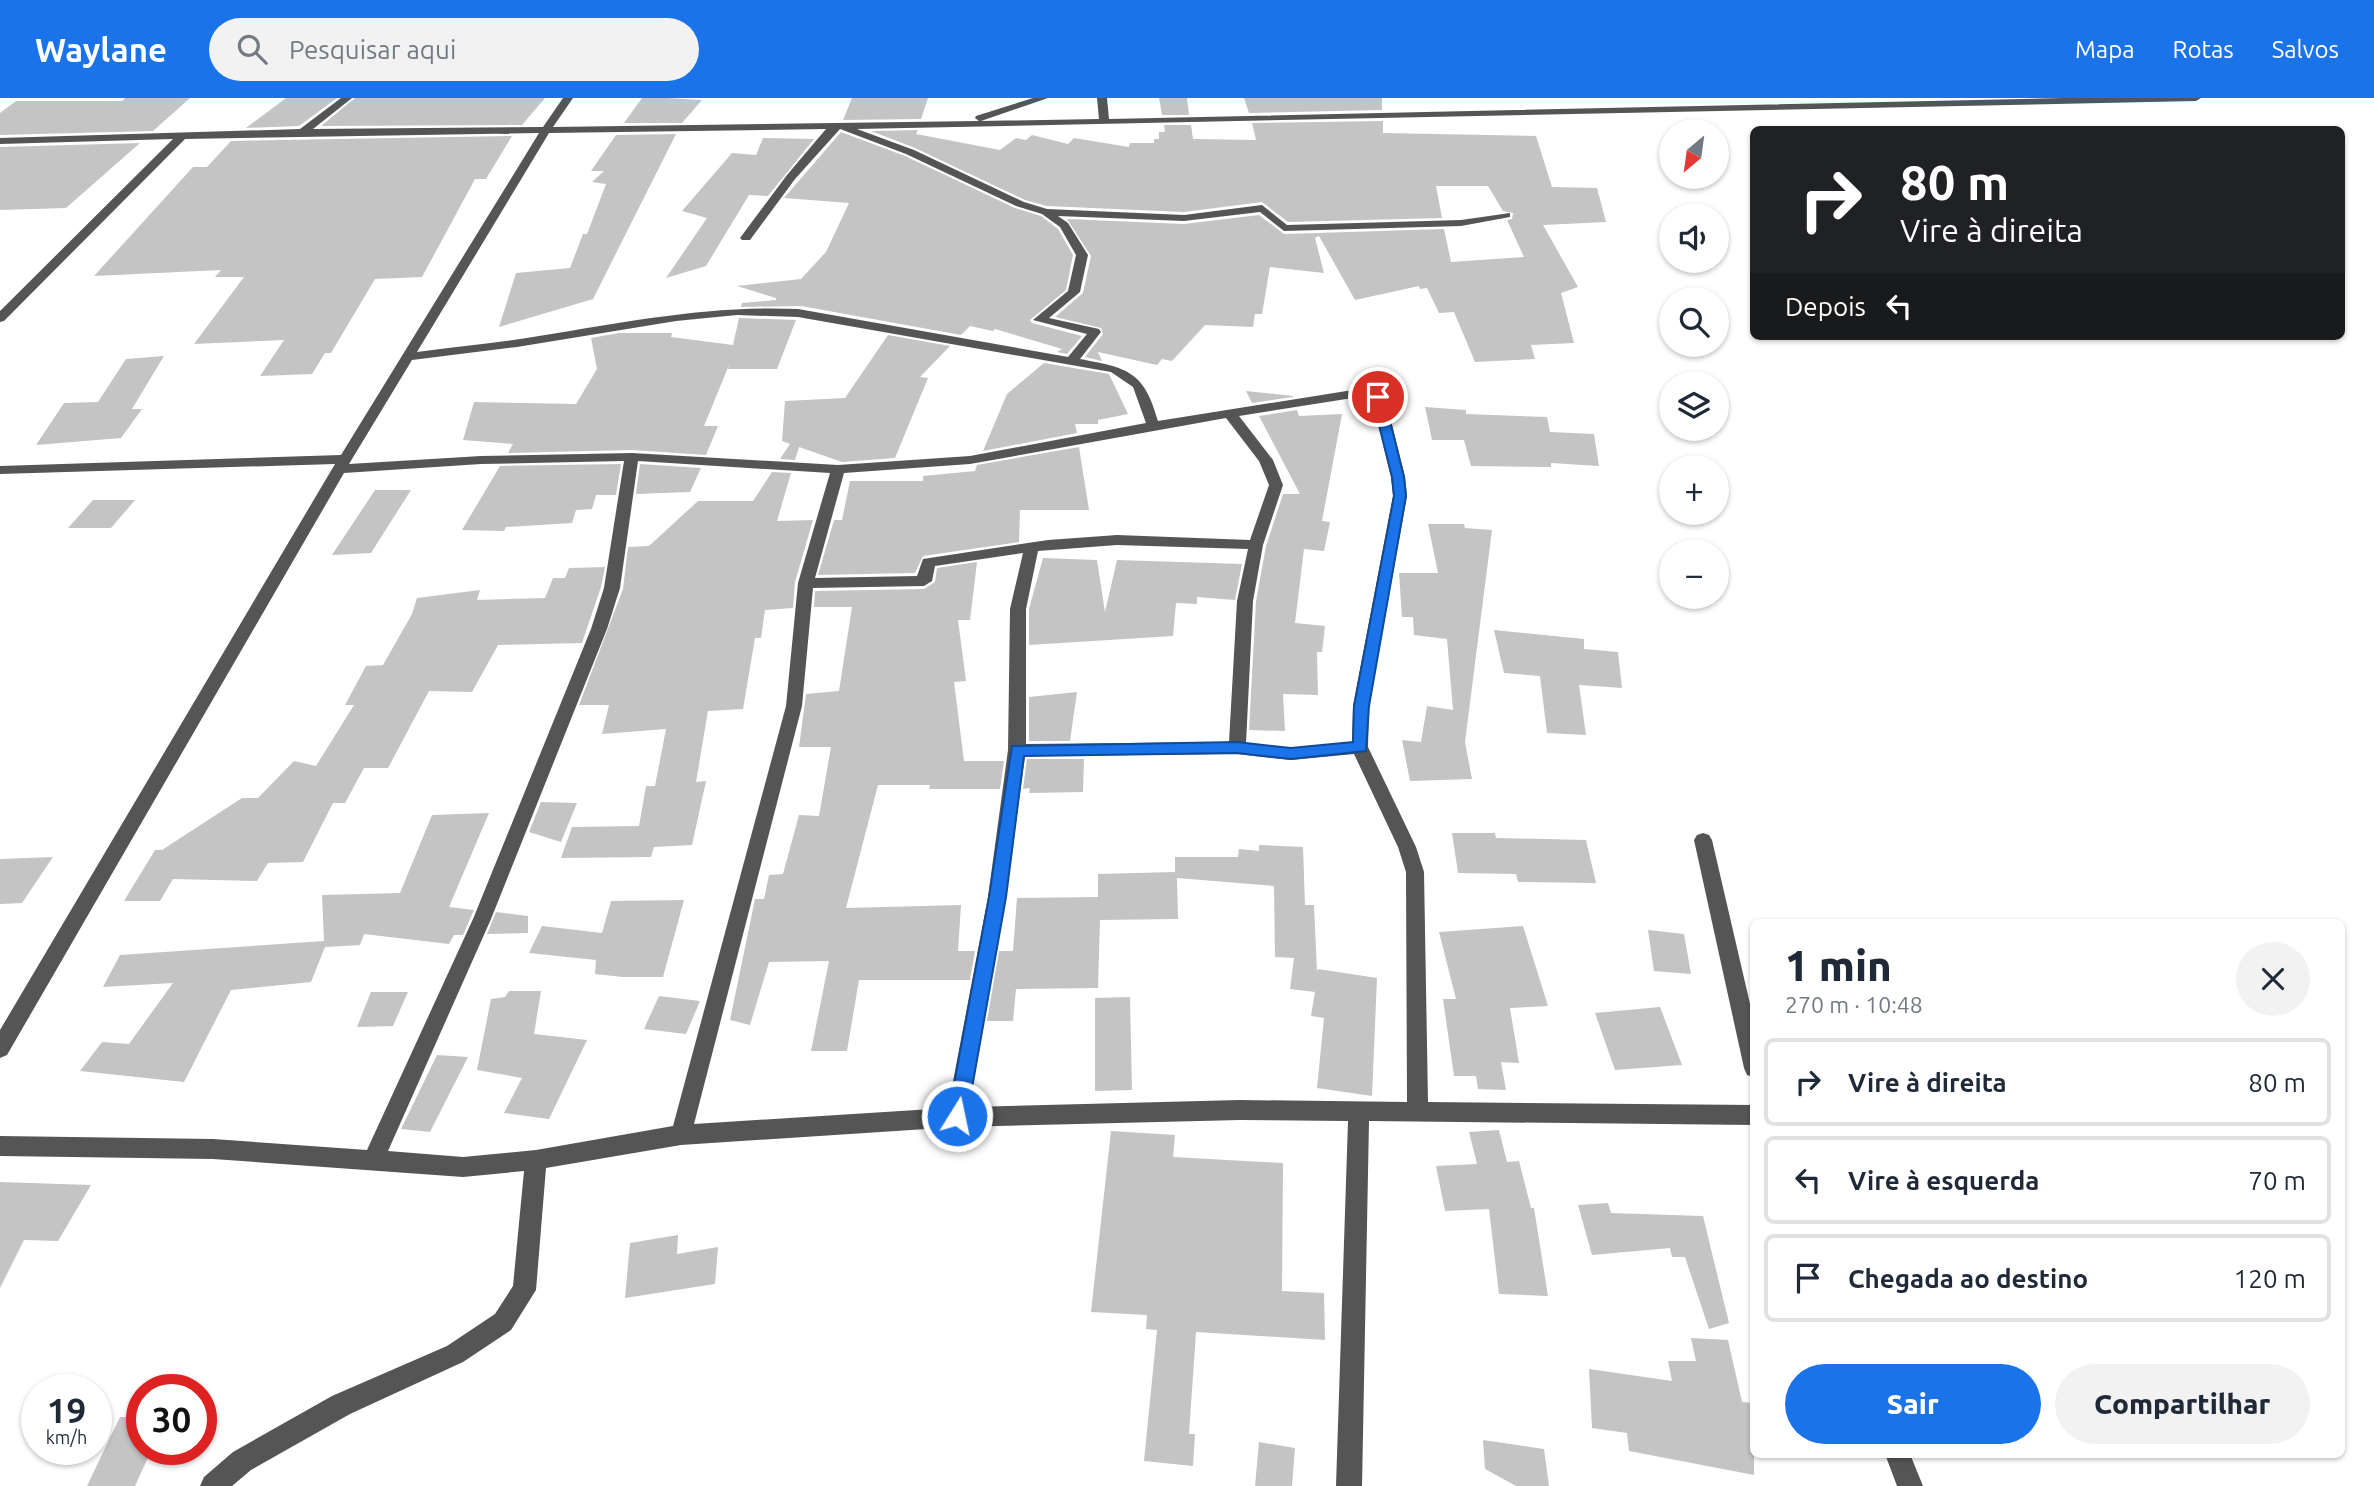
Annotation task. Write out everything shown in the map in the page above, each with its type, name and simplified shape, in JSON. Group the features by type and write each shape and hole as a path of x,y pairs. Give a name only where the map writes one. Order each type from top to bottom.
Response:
{"street":[{"path":"303,132 347,98"},
{"path":"0,1049 406,357 568,98"},
{"path":"963,123 1043,98"},
{"path":"1102,98 1104,122"},
{"path":"0,141 303,132 1104,122 2196,98"},
{"path":"836,124 910,152 1020,204 1045,212 1184,218 1262,208 1284,228 1461,223 1506,215"},
{"path":"746,238 791,177 836,124"},
{"path":"0,318 182,136"},
{"path":"1045,212 1064,225 1082,256 1074,292 1039,320 1095,332 1071,362"},
{"path":"406,357 551,338 650,320 776,311 1114,369 1132,376 1142,388 1153,426"},
{"path":"0,470 632,457 838,468 970,460 1153,426 1370,393 1378,397 1398,477 1400,496 1361,706 1360,747 1407,847 1415,872 1418,1113"},
{"path":"1230,414 1266,460 1276,485 1256,545 1245,601 1237,748"},
{"path":"373,1161 482,919 599,629 612,588 632,457"},
{"path":"681,1135 794,706 806,583 838,468"},
{"path":"806,583 924,581 928,562 1032,547 1141,540 1256,545"},
{"path":"957,1116 998,897 1017,750 1018,609 1032,547"},
{"path":"1017,750 1237,748 1291,754 1360,747"},
{"path":"1703,840 1750,1051"},
{"path":"0,1146 214,1149 463,1167 536,1160 681,1135 957,1116 1359,1110 1418,1113 1750,1115"},
{"path":"1349,1486 1359,1110"},
{"path":"213,1486 242,1461 264,1448 341,1405 455,1354 503,1322 524,1290 536,1160"},
{"path":"1899,1458 1910,1486"}],"building":[{"path":"125,98 190,98 153,131 0,135 0,113 16,101 122,101"},
{"path":"286,98 337,98 299,126 246,128"},
{"path":"355,98 545,98 522,125 321,126"},
{"path":"642,98 702,100 682,123 624,123"},
{"path":"852,98 928,98 921,119 843,120"},
{"path":"1159,98 1187,98 1189,115 1162,115"},
{"path":"1244,98 1382,98 1382,110 1249,113"},
{"path":"1383,121 1383,133 1536,136 1552,187 1597,188 1606,222 1543,225 1578,287 1561,293 1574,343 1531,345 1535,359 1475,362 1454,312 1439,313 1427,288 1420,289 1419,286 1355,300 1319,236 1315,238 1324,273 1270,267 1262,314 1255,314 1253,327 1205,325 1172,361 1162,359 1157,365 1098,352 1102,361 1085,357 1103,334 1101,328 1055,317 1083,293 1091,256 1067,219 1184,224 1259,215 1284,234 1444,229 1451,262 1524,257 1507,220 1512,219 1513,213 1503,211 1488,186 1436,186 1442,218 1288,222 1262,202 1184,212 1047,206 1025,200 915,148 871,131 918,130 916,134 1000,150 1016,138 1026,140 1032,135 1068,144 1074,138 1129,147 1130,143 1154,143 1154,139 1159,139 1159,132 1165,132 1164,125 1191,125 1193,139 1256,140 1252,123"},
{"path":"841,132 905,156 1015,208 1041,216 1058,229 1073,255 1066,290 1030,320 1032,323 1082,336 1067,354 1057,352 1062,349 995,329 993,331 970,326 961,335 801,306 741,307 742,303 776,298 737,286 801,279 826,252 849,203 784,198"},
{"path":"676,134 593,299 499,327 516,273 570,268 583,234 587,234 606,184 592,182 604,171 591,171 616,135"},
{"path":"512,136 486,179 475,179 422,277 375,279 331,353 325,353 312,374 260,376 284,340 194,344 244,277 215,277 221,270 94,276 193,167 207,167 231,141"},
{"path":"763,138 814,139 768,196 749,195 706,266 666,278 707,218 682,211 732,153 756,155"},
{"path":"140,143 66,208 0,210 0,147"},
{"path":"739,318 796,320 777,369 728,369 729,365 704,426 718,426 706,455 632,450 508,453 513,444 463,440 474,402 576,404 597,369 591,338 619,333 672,333 671,337 733,345"},
{"path":"888,335 950,346 920,377 928,378 895,458 842,462 799,447 795,460 780,459 790,444 782,441 785,401 845,398"},
{"path":"164,356 132,409 142,409 121,438 36,445 64,403 98,402 126,359"},
{"path":"1044,363 1109,374 1128,414 1098,420 1098,424 1075,424 1077,433 983,451 1007,394"},
{"path":"1246,391 1293,396 1293,397 1252,403"},
{"path":"1425,407 1466,410 1466,414 1547,417 1550,432 1594,434 1599,466 1551,463 1551,467 1471,466 1464,440 1432,440"},
{"path":"1297,410 1299,416 1342,414 1322,521 1330,522 1324,551 1304,549 1295,623 1325,626 1322,652 1317,652 1318,695 1283,694 1285,731 1249,730 1256,601 1266,546 1283,494 1300,494 1259,416"},
{"path":"1079,447 1089,510 1020,510 1019,542 923,556 915,573 818,575 834,520 842,520 850,481 923,481 923,476 975,471 977,465"},
{"path":"621,464 616,495 596,495 592,509 576,510 572,523 506,527 504,531 462,530 500,466"},
{"path":"640,464 701,468 690,492 636,494"},
{"path":"772,472 791,473 777,521 813,520 795,582 793,608 765,610 761,638 755,638 743,709 708,711 696,782 706,781 692,845 654,847 651,857 561,858 572,827 639,826 646,786 655,786 666,729 602,734 609,705 579,705 623,589 628,547 649,546 698,501 753,501"},
{"path":"375,490 411,490 371,553 332,555"},
{"path":"93,500 135,500 111,528 68,528"},
{"path":"1428,524 1464,524 1465,528 1492,530 1465,742 1472,779 1410,781 1402,740 1421,742 1427,706 1453,710 1447,639 1414,635 1413,617 1402,617 1399,573 1438,573"},
{"path":"1043,558 1097,560 1105,612 1117,560 1242,564 1235,600 1197,597 1197,604 1176,603 1173,636 1029,645 1029,609"},
{"path":"977,562 970,620 958,620 966,681 954,682 964,761 1004,761 1000,789 929,789 930,785 878,785 846,908 961,905 958,951 975,951 970,980 859,980 847,1051 811,1051 829,961 769,962 750,1025 730,1020 755,899 764,899 769,875 783,874 799,815 819,816 831,747 799,747 806,694 839,691 852,607 814,607 815,591 924,589 935,582 937,568"},
{"path":"605,567 582,643 498,645 472,692 429,691 388,768 364,768 345,803 333,803 303,862 268,863 257,881 173,879 160,901 124,901 155,850 162,850 242,798 258,798 294,761 316,766 354,705 345,705 366,666 383,665 412,614 417,598 480,590 477,600 545,598 553,578 565,578 569,568"},
{"path":"1494,630 1584,639 1584,649 1618,652 1622,688 1579,685 1586,735 1547,733 1540,676 1504,673"},
{"path":"1077,692 1070,741 1029,741 1029,697"},
{"path":"1027,759 1084,759 1083,792 1029,793 1030,788 1023,789"},
{"path":"541,802 577,803 561,842 529,832"},
{"path":"489,813 449,907 474,910 463,935 454,935 449,944 364,934 360,945 325,947 311,982 231,990 184,1082 80,1071 102,1042 129,1044 173,983 103,987 120,955 324,941 322,895 400,893 432,815"},
{"path":"1452,833 1495,833 1496,838 1586,840 1596,883 1518,882 1516,874 1458,873"},
{"path":"1259,845 1303,847 1305,905 1314,905 1317,972 1318,969 1377,978 1372,1096 1317,1088 1324,1018 1311,1016 1315,992 1290,989 1294,958 1275,957 1274,886 1177,878 1178,919 1100,920 1098,988 1016,989 1013,1021 987,1021 999,951 1013,951 1017,898 1098,897 1098,874 1175,872 1175,857 1238,857 1239,849 1259,851"},
{"path":"53,857 22,903 0,904 0,859"},
{"path":"684,900 663,977 595,974 596,960 529,953 542,926 602,933 611,901"},
{"path":"496,912 528,916 528,933 487,934"},
{"path":"1523,926 1548,1006 1510,1008 1519,1063 1501,1062 1506,1090 1478,1089 1476,1076 1454,1076 1443,999 1456,999 1439,932"},
{"path":"1648,930 1684,934 1691,974 1654,971"},
{"path":"509,991 541,991 534,1034 587,1040 549,1119 504,1113 522,1078 477,1070 491,999 505,997"},
{"path":"371,992 408,992 393,1026 357,1027"},
{"path":"659,996 700,1001 686,1034 644,1029"},
{"path":"1130,997 1132,1090 1095,1091 1095,998"},
{"path":"1660,1007 1682,1065 1615,1070 1595,1013"},
{"path":"437,1055 468,1057 430,1132 401,1129"},
{"path":"1499,1130 1507,1162 1519,1161 1531,1208 1534,1208 1548,1296 1499,1294 1489,1209 1445,1211 1436,1166 1477,1164 1469,1132"},
{"path":"1111,1131 1175,1135 1173,1157 1283,1163 1282,1291 1324,1293 1325,1340 1196,1332 1189,1434 1195,1434 1193,1466 1144,1461 1157,1330 1146,1329 1147,1315 1091,1312"},
{"path":"0,1182 91,1185 58,1241 24,1240 0,1288"},
{"path":"1608,1203 1611,1213 1703,1216 1729,1323 1709,1329 1685,1257 1672,1257 1670,1248 1592,1255 1578,1205"},
{"path":"678,1235 677,1254 718,1247 715,1284 625,1298 630,1243"},
{"path":"1691,1338 1728,1340 1742,1402 1750,1403 1750,1458 1754,1458 1754,1475 1629,1451 1627,1433 1592,1428 1589,1369 1672,1381 1668,1361 1696,1361"},
{"path":"120,1417 126,1417 126,1465 145,1465 135,1486 87,1486 97,1465 112,1465 112,1434"},
{"path":"1483,1440 1544,1449 1549,1486 1516,1486 1485,1469"},
{"path":"1259,1442 1295,1448 1292,1486 1255,1486"}],"route":[{"path":"957,1116 998,897 1017,750 1237,748 1291,754 1360,747 1361,706 1390,562 1400,496 1398,477 1378,397"}]}
